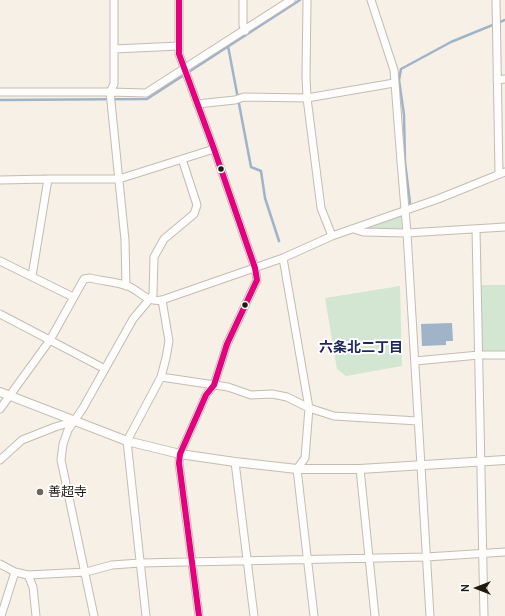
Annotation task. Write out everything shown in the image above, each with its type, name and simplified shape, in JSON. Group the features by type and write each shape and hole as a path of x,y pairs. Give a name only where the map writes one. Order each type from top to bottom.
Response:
{"street":[{"path":"114,0 114,84 110,92 125,240 126,286"},
{"path":"179,0 179,54 255,268 256,280 227,344 214,385 206,395 180,454 179,463 199,616"},
{"path":"243,0 243,25 245,31"},
{"path":"0,92 146,93 245,31 291,0"},
{"path":"307,0 307,98 321,208 332,236"},
{"path":"371,0 394,70 407,233 430,616"},
{"path":"0,409 50,340 84,279 90,278 126,286 150,300 162,300 283,258 332,236 405,211 502,173 497,80 496,0"},
{"path":"114,49 179,46"},
{"path":"497,80 505,79"},
{"path":"197,104 235,100 244,97 307,98 394,83"},
{"path":"0,180 119,179 214,149"},
{"path":"94,616 86,572 61,460 63,444 68,430 75,421 134,319 153,295 154,257 164,239 194,214 197,205 182,160"},
{"path":"32,276 48,179"},
{"path":"354,229 363,232 407,233 505,228"},
{"path":"476,229 484,616"},
{"path":"283,258 309,408 304,458 298,469 314,616"},
{"path":"0,261 73,297"},
{"path":"146,616 127,441 161,377 169,341 162,300"},
{"path":"0,314 105,369"},
{"path":"415,361 479,355 505,355"},
{"path":"161,377 228,387 251,395 272,394 287,397 309,408 334,416 418,421"},
{"path":"0,392 127,441 180,454 235,462 298,469 360,469 505,460"},
{"path":"0,460 22,440 54,427 75,421"},
{"path":"235,462 254,616"},
{"path":"360,469 375,616"},
{"path":"0,564 15,572 28,575 86,572 112,566 140,563 426,557 505,552"},
{"path":"1,616 15,572"},
{"path":"28,575 33,586 36,616"}],"green space":[{"path":"401,214 402,232 366,231 365,227"},
{"path":"477,285 505,285 505,355 479,355"},
{"path":"400,286 402,366 346,376 337,369 325,298"}],"water":[{"path":"452,323 453,341 446,341 446,345 422,346 421,324"}],"waterway":[{"path":"0,100 147,99 300,0"},
{"path":"410,203 405,162 404,115 399,80 401,69 451,42 505,20"},
{"path":"228,46 251,167 261,171 265,198 279,241"}],"transit line":[{"path":"179,0 179,54 214,149 255,268 257,280 227,344 214,385 206,395 180,454 179,463 199,616"}],"place":[{"name":"善超寺","path":"40,492"}],"district":[{"name":"六条北二丁目","path":"361,348"}]}
